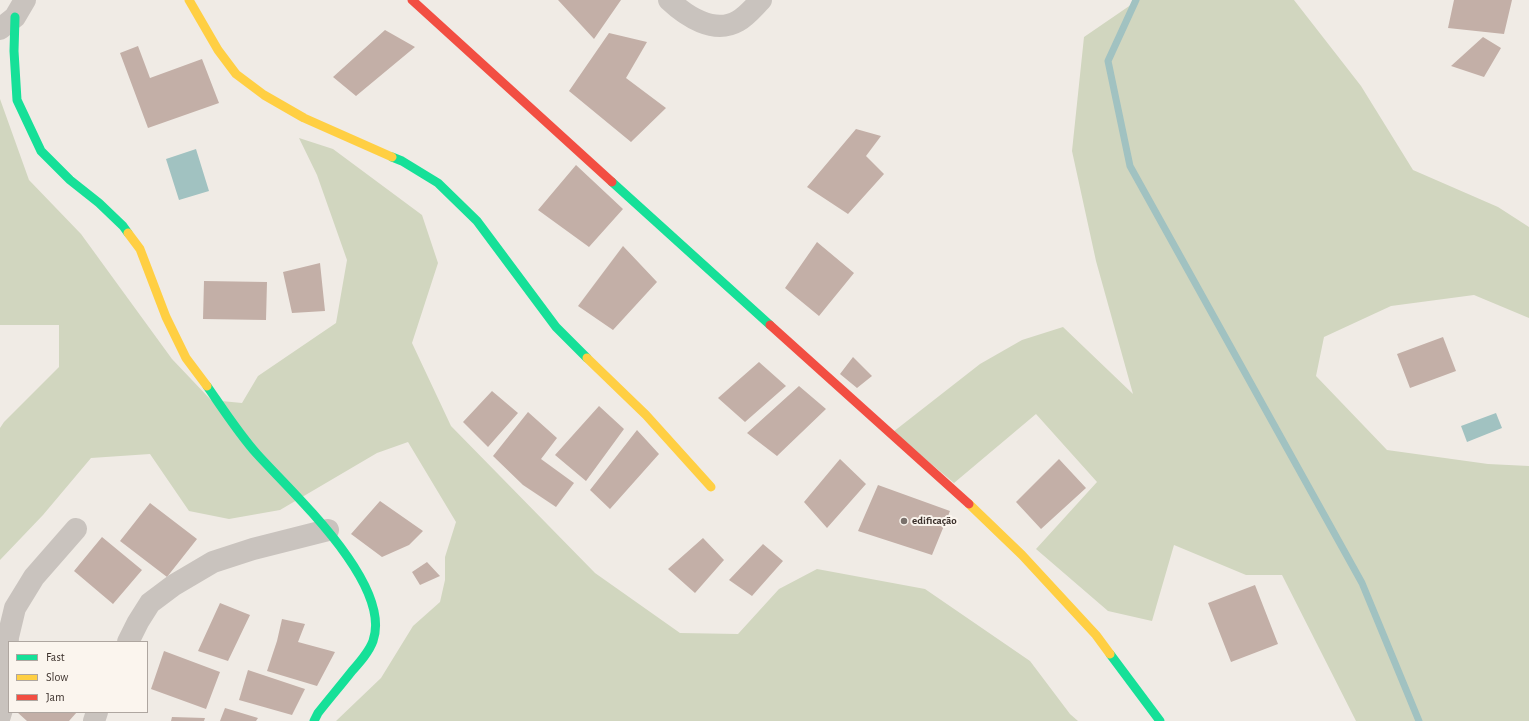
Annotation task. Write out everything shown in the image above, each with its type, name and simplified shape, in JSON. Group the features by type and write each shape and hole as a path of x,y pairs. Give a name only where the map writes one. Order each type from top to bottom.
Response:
{"street":[{"path":"189,0 218,50 236,74 264,95 304,118 402,161 438,183 477,221 556,328 646,415 711,487"},
{"path":"412,0 942,480 1022,555 1096,635 1160,721"},
{"path":"669,0 695,19 704,23 718,26 725,26 742,19 761,0"},
{"path":"13,15 18,100 41,151 70,180 99,203 123,226 140,249 166,317 186,358 256,453 328,530 356,568 373,606 376,626 373,641 365,655 318,712 314,721"},
{"path":"0,716 5,699 8,637 14,608 34,576 76,529"},
{"path":"128,641 150,603 174,585 213,562 253,549 328,530"}],"green space":[{"path":"1138,0 1294,0 1361,86 1413,170 1498,207 1529,227 1529,318 1474,295 1391,306 1324,337 1316,376 1387,450 1488,464 1529,466 1529,721 1356,721 1282,575 1246,575 1174,545 1152,621 1108,611 1036,549 1097,482 1036,414 954,483 893,432 980,364 1022,340 1063,327 1133,394 1096,261 1072,151 1084,37"},
{"path":"0,99 29,180 81,234 172,359 211,400 242,403 258,376 336,323 347,260 317,175 299,138 333,149 422,215 438,263 412,343 451,426 595,573 680,633 738,634 779,589 817,569 925,589 1030,661 1070,714 1078,721 336,721 381,678 413,626 440,602 445,580 445,557 456,522 408,442 377,453 280,510 229,519 189,511 150,454 91,458 43,515 0,560 0,428 4,422 59,367 59,325 0,325"}],"water":[{"path":"196,149 209,191 179,200 166,159"},
{"path":"1496,413 1502,428 1467,442 1461,426"}],"building":[{"path":"558,0 621,0 594,39"},
{"path":"1454,0 1512,0 1504,34 1448,28"},
{"path":"385,30 415,47 356,96 333,77"},
{"path":"609,33 647,42 626,78 666,108 631,142 569,91"},
{"path":"1483,37 1501,48 1484,77 1451,66"},
{"path":"138,46 150,78 202,59 219,103 148,128 120,53"},
{"path":"856,129 881,136 866,156 884,174 848,214 807,187"},
{"path":"576,165 623,209 589,247 538,210"},
{"path":"817,242 854,273 819,316 785,288"},
{"path":"623,246 657,282 613,330 578,306"},
{"path":"320,263 325,311 292,313 283,272"},
{"path":"204,281 267,282 266,320 203,319"},
{"path":"1443,337 1456,371 1410,388 1397,354"},
{"path":"853,357 872,376 857,388 840,374"},
{"path":"759,362 786,386 745,422 718,398"},
{"path":"799,386 826,409 777,456 747,433"},
{"path":"492,391 518,413 488,447 463,422"},
{"path":"599,406 624,429 586,481 555,455"},
{"path":"528,412 557,438 541,459 574,483 556,507 523,485 493,456"},
{"path":"637,430 659,454 610,509 590,490"},
{"path":"840,459 866,484 827,528 804,502"},
{"path":"1059,459 1086,488 1041,529 1016,502"},
{"name":"edificação","path":"878,485 950,511 932,555 858,531"},
{"path":"380,501 423,531 409,545 382,557 351,534"},
{"path":"150,503 197,539 167,577 120,541"},
{"path":"102,537 142,570 113,604 74,571"},
{"path":"703,538 724,560 695,593 668,569"},
{"path":"763,544 783,561 752,596 729,580"},
{"path":"427,562 440,576 420,585 412,572"},
{"path":"1255,585 1278,644 1231,662 1208,603"},
{"path":"220,603 250,615 228,661 198,651"},
{"path":"282,619 305,624 298,642 335,652 317,686 267,671 277,641"},
{"path":"164,651 220,672 206,709 151,689"},
{"path":"248,670 305,689 292,715 239,700"},
{"path":"225,708 258,718 256,721 220,721"},
{"path":"18,713 76,713 69,721 27,721"},
{"path":"172,717 205,718 204,721 171,721"}],"waterway":[{"path":"1136,0 1108,61 1130,166 1362,583 1419,721"}],"traffic: fast":[{"path":"15,17 14,51 17,100 41,151 70,180 99,203 123,226 128,233"},
{"path":"392,157 402,161 438,183 477,221 556,327 587,358"},
{"path":"612,182 770,325"},
{"path":"207,386 250,446 336,541 354,567 368,593 375,618 373,641 367,653 318,713 314,721"},
{"path":"1110,654 1160,721"}],"traffic: slow":[{"path":"189,0 218,50 236,74 264,95 304,118 392,157"},
{"path":"128,233 140,249 166,317 186,358 207,386"},
{"path":"587,358 646,415 711,487"},
{"path":"969,504 1022,555 1096,635 1110,654"}],"traffic: jam":[{"path":"412,0 612,182"},
{"path":"770,325 969,504"}],"place":[{"name":"edificação","path":"904,521"}]}
